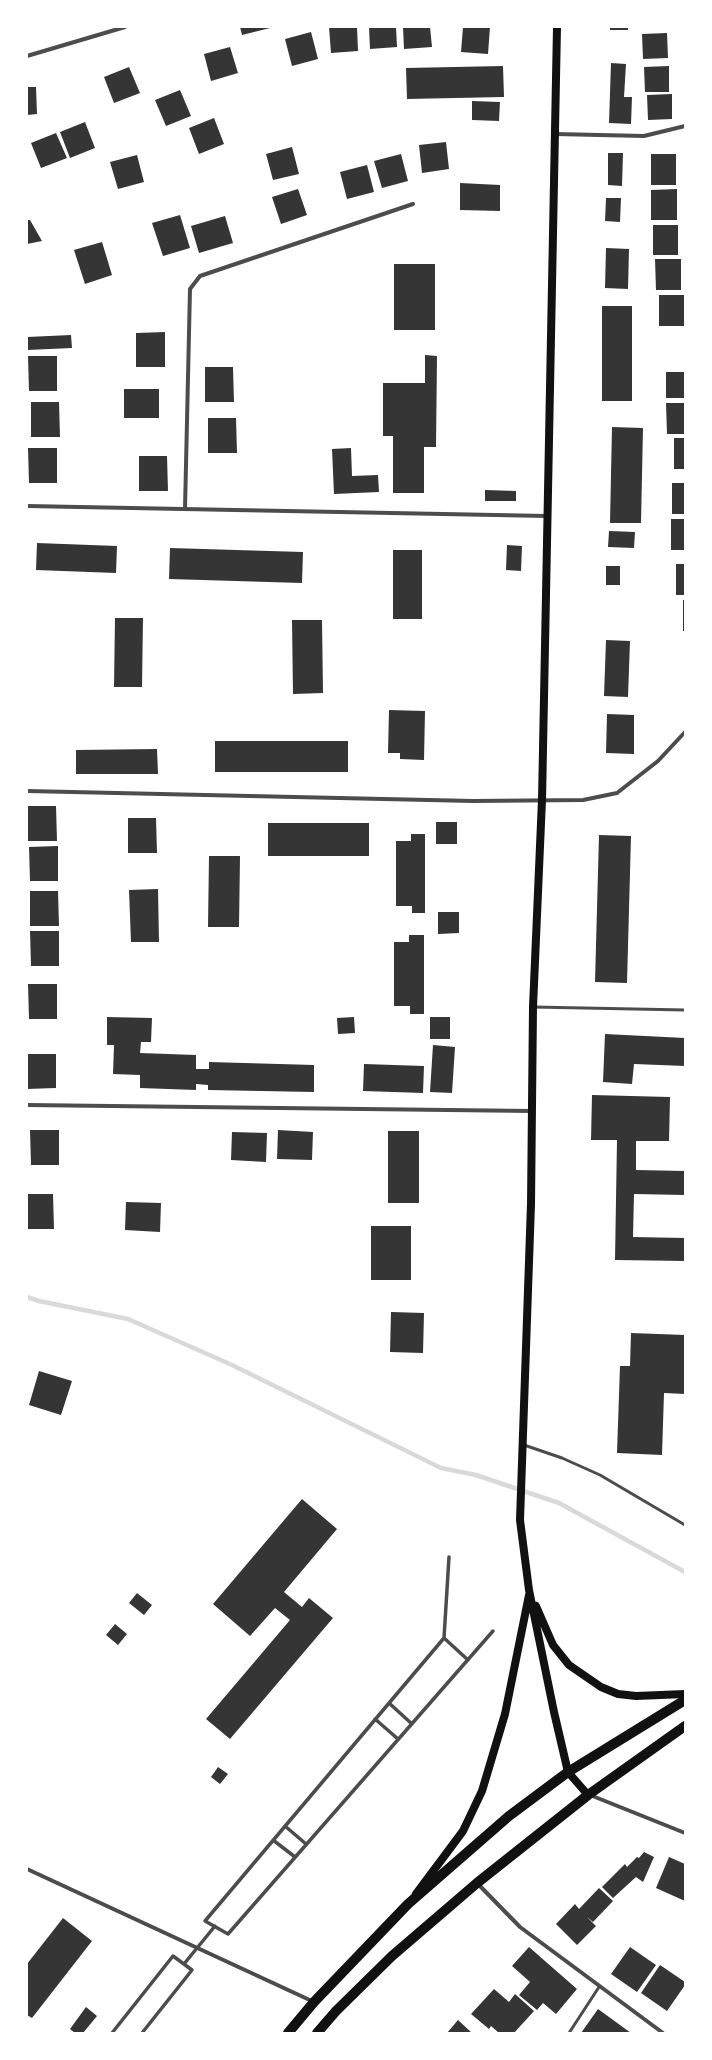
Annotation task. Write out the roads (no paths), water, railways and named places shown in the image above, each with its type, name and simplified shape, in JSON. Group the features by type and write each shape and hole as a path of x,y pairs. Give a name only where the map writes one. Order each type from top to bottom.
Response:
{"main road":[{"path":"557,27 542,800 533,1007 524,1445 520,1520 530,1590 554,1712 568,1772 588,1794"},
{"path":"530,1590 553,1645 569,1665 583,1675 602,1687 618,1694 636,1696 685,1694"},
{"path":"408,1904 462,1831 482,1791 505,1714 530,1590"},
{"path":"288,2033 314,2002 408,1904 509,1816 568,1772 685,1700"},
{"path":"317,2033 336,2011 392,1956 477,1883 588,1794 685,1726"}],"street":[{"path":"27,56 125,27"},
{"path":"555,134 644,136 685,126"},
{"path":"185,509 190,289 200,276 413,204"},
{"path":"27,506 547,516"},
{"path":"27,791 473,801 583,800 617,793 658,761 685,732"},
{"path":"27,1105 532,1111"},
{"path":"449,1557 444,1638 205,1921 228,1934 493,1631"},
{"path":"444,1638 468,1660"},
{"path":"389,1703 412,1724"},
{"path":"375,1719 398,1739"},
{"path":"588,1794 685,1833"},
{"path":"285,1826 306,1844"},
{"path":"273,1840 295,1857"},
{"path":"27,1869 314,2002"},
{"path":"477,1883 520,1927 663,2033"},
{"path":"184,1964 215,1926"},
{"path":"112,2033 173,1956 192,1970 142,2033"}],"lane":[{"path":"533,1007 685,1010"},
{"path":"524,1445 562,1458 600,1475 685,1525"},
{"path":"569,2033 599,1987"}],"waterway":[{"path":"27,1297 39,1301 128,1319 232,1365 441,1468 476,1475 559,1503 685,1572"}]}
